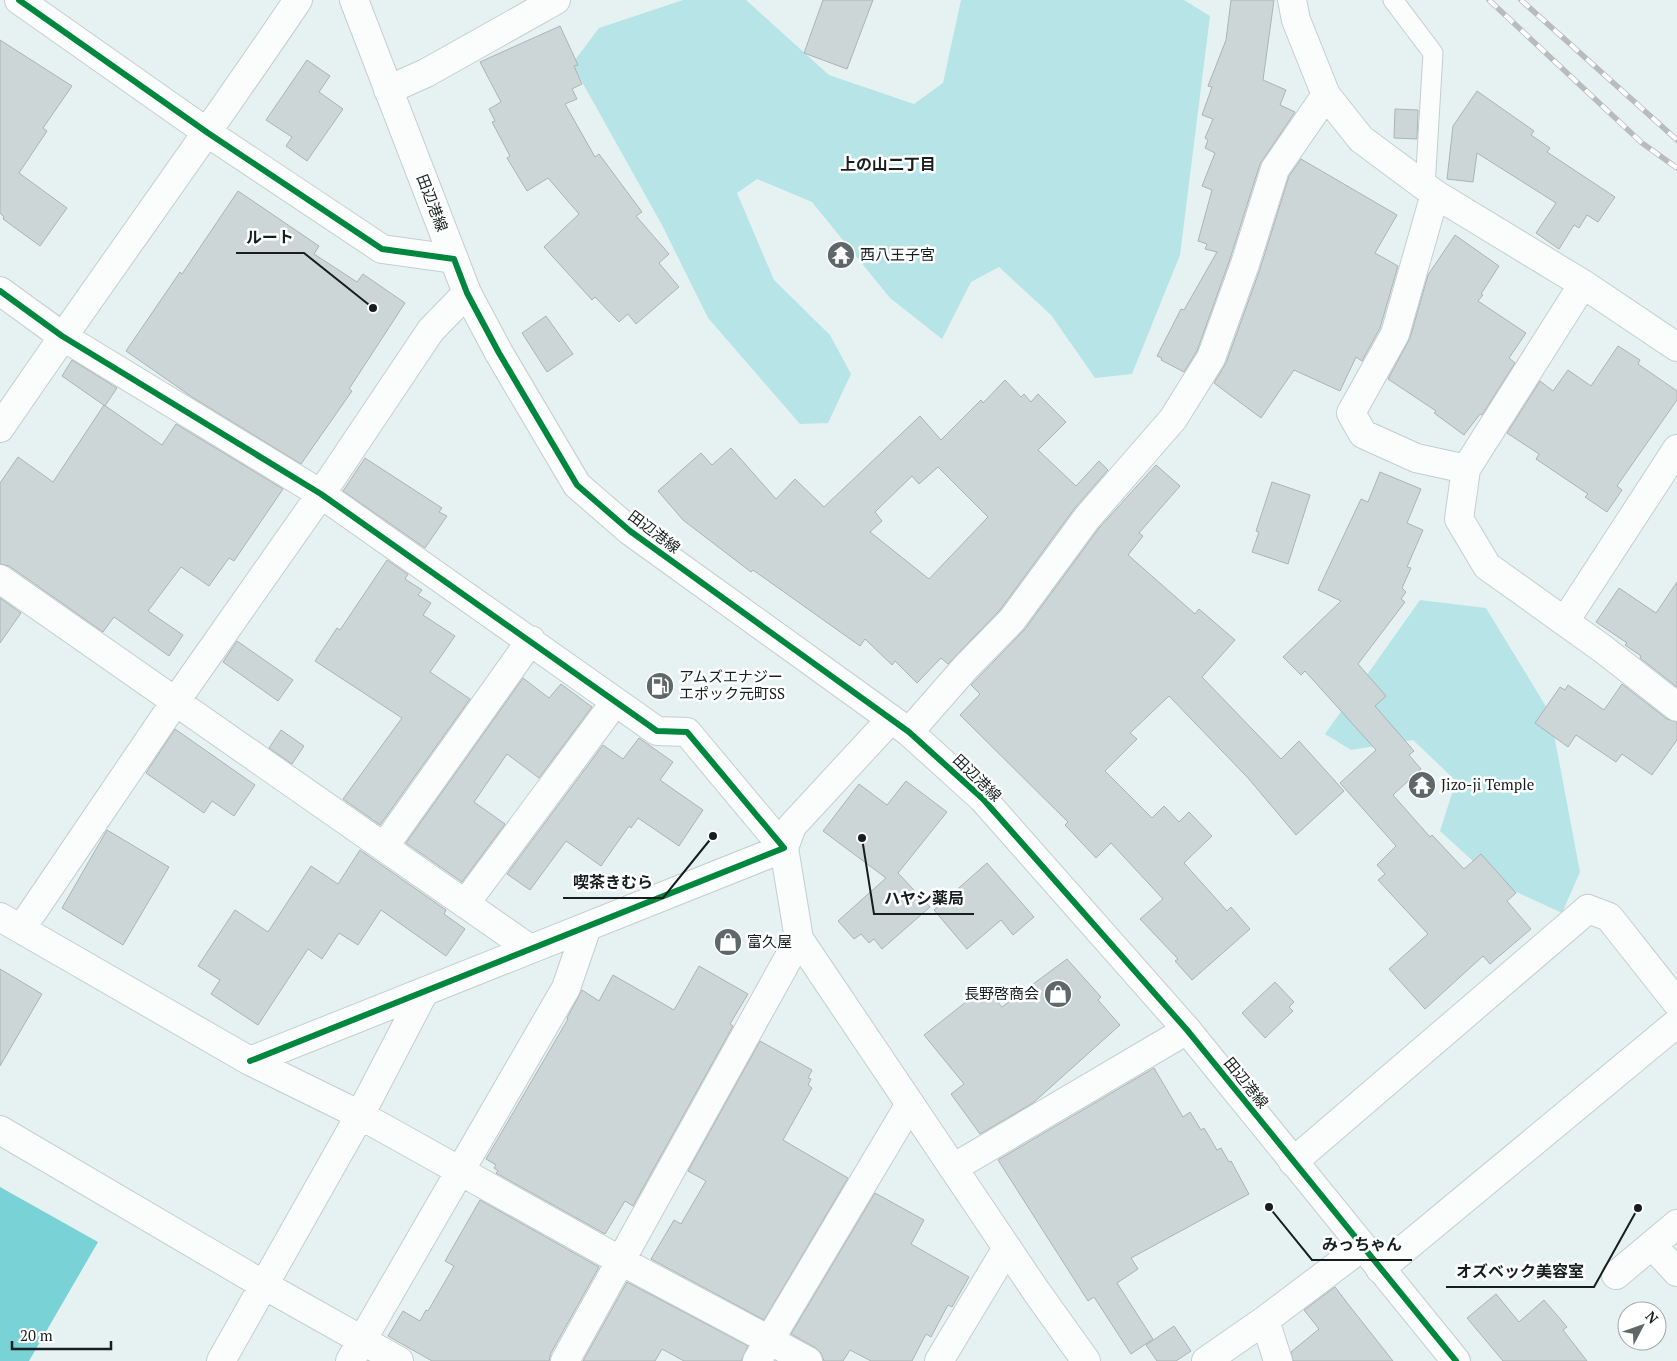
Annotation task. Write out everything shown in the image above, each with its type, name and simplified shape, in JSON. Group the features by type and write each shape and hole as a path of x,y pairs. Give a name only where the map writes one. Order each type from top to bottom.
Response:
{"street":[{"path":"20,0 208,133 382,249 454,259"},
{"path":"0,428 62,336 208,133 298,0"},
{"name":"田辺港線","path":"354,0 467,293 499,353 577,485 630,531 900,726 983,799 1187,1030 1456,1361"},
{"path":"388,90 426,73 556,0"},
{"path":"1292,0 1296,20 1326,95 1361,139 1430,190 1583,284 1677,347"},
{"path":"250,1062 784,848 792,826 966,667 1012,620 1087,518 1173,419 1211,358 1245,264 1275,169 1326,95"},
{"path":"1430,190 1395,334 1351,413 1364,434 1416,458 1466,469"},
{"path":"1583,284 1466,469 1459,519 1487,566 1565,621 1677,707"},
{"path":"0,290 62,336 321,494 531,640 657,731 687,732 784,848 800,939 1007,1248 1086,1361"},
{"path":"467,293 431,330 321,494 175,702 10,923 250,1062 360,1115 621,1261 763,1350 808,1361"},
{"path":"1565,621 1677,449"},
{"path":"0,579 530,949"},
{"path":"384,847 531,640"},
{"path":"465,904 615,702"},
{"path":"1293,1162 1588,909 1609,917 1677,1003"},
{"path":"356,1351 566,988 587,927"},
{"path":"565,1361 800,939"},
{"path":"220,1361 360,1115 424,992"},
{"path":"1380,1269 1677,1024"},
{"path":"953,1168 1187,1030"},
{"path":"763,1350 910,1104"},
{"path":"0,1130 264,1285 356,1351 399,1361"},
{"path":"1616,1275 1677,1224"},
{"path":"1652,1245 1677,1272"},
{"path":"1206,1361 1265,1320 1362,1247"},
{"path":"939,1361 1007,1248"},
{"path":"1265,1320 1278,1361"}],"lane":[{"path":"1393,0 1433,52 1430,190"}],"shaded area":[{"path":"683,0 746,0 829,75 914,104 943,83 961,0 1184,0 1210,16 1180,255 1132,374 1095,378 1051,315 999,267 971,282 942,339 890,298 812,202 757,179 737,193 774,280 830,335 851,374 828,423 800,424 708,318 662,225 572,64 599,28"},
{"path":"1420,600 1486,608 1550,713 1580,872 1562,913 1497,883 1440,831 1456,781 1413,740 1351,750 1325,734"}],"water":[{"path":"0,1187 98,1242 29,1361 0,1361"}],"building":[{"path":"823,0 873,0 847,69 804,53"},
{"path":"1231,0 1274,0 1263,80 1286,90 1280,105 1295,112 1260,164 1230,259 1197,351 1184,372 1157,356 1181,309 1184,310 1217,252 1205,249 1207,244 1198,241 1212,190 1202,186 1215,153 1205,148 1208,140 1205,138 1213,119 1202,115 1212,87 1208,86 1226,40"},
{"path":"560,26 578,65 574,66 582,84 572,89 577,99 565,104 595,157 599,154 642,212 636,216 669,254 659,263 679,287 636,324 628,314 619,322 595,297 592,300 544,247 579,214 548,178 527,191 507,158 510,156 492,122 495,121 489,109 501,102 480,62"},
{"path":"0,40 72,86 43,128 47,131 19,173 67,208 40,246 3,219 4,217 0,213"},
{"path":"307,60 330,76 319,92 343,109 307,161 286,146 292,137 266,120"},
{"path":"1477,91 1534,131 1531,135 1550,148 1547,152 1615,197 1598,222 1587,215 1579,228 1574,225 1559,249 1536,233 1556,203 1477,153 1473,182 1447,179 1453,126"},
{"path":"1395,109 1418,110 1417,139 1394,138"},
{"path":"1301,159 1397,215 1375,253 1398,266 1380,328 1362,361 1356,357 1340,391 1294,370 1261,418 1214,383 1226,363 1260,269 1289,176"},
{"path":"238,191 319,246 314,254 357,282 363,274 405,303 349,389 352,391 301,464 192,397 126,351 180,272 182,274"},
{"path":"1455,235 1499,266 1478,301 1526,333 1509,358 1515,363 1482,415 1480,414 1464,435 1434,413 1436,411 1388,379 1410,338 1428,275"},
{"path":"546,316 573,354 547,372 522,333"},
{"path":"1618,346 1640,360 1638,364 1677,391 1677,400 1617,486 1622,490 1607,512 1585,497 1588,494 1536,459 1539,454 1507,433 1540,381 1553,391 1568,370 1591,386"},
{"path":"72,360 117,388 105,406 62,376"},
{"path":"1005,380 1021,397 1024,394 1031,402 1038,394 1066,422 1038,450 1076,486 1099,461 1108,470 1074,509 1000,610 948,664 941,658 917,683 895,661 892,665 865,639 860,646 753,570 751,572 683,520 658,491 701,453 712,465 731,448 776,499 795,479 824,507 920,416 941,440 981,400 983,403","holes":["938,467 988,517 929,579 870,532 882,521 875,512 912,476 919,484"]},
{"path":"104,405 162,445 176,424 283,489 234,561 229,558 209,586 181,567 148,611 183,635 169,656 114,617 103,632 9,566 0,564 0,483 18,457 53,482"},
{"path":"365,458 442,508 439,512 447,516 425,548 343,491"},
{"path":"1156,465 1180,486 1139,533 1143,536 1128,555 1195,614 1199,609 1235,640 1202,677 1281,759 1299,741 1344,791 1296,835 1248,778 1169,696 1130,733 1137,739 1105,771 1152,818 1164,806 1179,822 1189,812 1212,836 1184,863 1227,911 1231,907 1250,929 1192,980 1175,961 1178,959 1140,919 1163,899 1111,843 1096,858 1065,825 1068,822 960,715 980,694 971,685 1025,629 1099,528"},
{"path":"1380,472 1421,489 1407,523 1423,530 1407,567 1411,568 1402,588 1406,592 1401,599 1405,602 1358,664 1386,696 1375,706 1414,751 1409,755 1421,769 1393,795 1430,837 1432,835 1464,869 1481,854 1516,893 1507,901 1531,929 1490,964 1483,956 1425,1009 1389,969 1428,934 1378,880 1385,874 1377,865 1396,846 1340,783 1376,750 1305,671 1301,675 1283,657 1341,601 1318,590 1361,499 1368,502"},
{"path":"1272,482 1310,495 1288,564 1252,552 1259,532 1256,531"},
{"path":"387,560 408,574 405,579 422,590 418,595 431,603 423,615 455,636 430,672 470,699 380,825 343,799 402,718 315,661 337,628 340,630"},
{"path":"1677,582 1677,687 1625,645 1627,643 1596,622 1619,588 1656,613"},
{"path":"0,598 21,613 0,643"},
{"path":"237,641 293,680 278,701 223,662"},
{"path":"523,678 549,698 561,684 592,707 539,778 507,754 474,802 505,824 462,882 406,843"},
{"path":"1622,684 1667,719 1677,722 1677,740 1652,775 1622,754 1616,762 1576,735 1568,747 1535,723 1560,687 1565,690 1568,685 1604,710"},
{"path":"175,729 255,785 234,816 212,801 204,813 146,773"},
{"path":"281,730 304,746 292,764 269,748"},
{"path":"639,738 673,762 660,780 703,810 679,846 638,818 631,828 629,826 601,866 566,841 530,890 507,874 603,745 623,759"},
{"path":"906,781 947,812 898,873 930,907 882,949 874,939 869,943 861,934 854,939 838,921 886,878 823,831 859,784 887,805"},
{"path":"107,830 169,867 123,945 62,908"},
{"path":"360,850 446,910 444,914 465,929 446,956 381,910 358,945 339,933 322,959 308,949 258,1025 211,994 220,980 198,966 235,910 268,932 311,866 338,884"},
{"path":"987,863 1034,917 1013,935 1001,920 967,949 934,910"},
{"path":"1067,959 1101,997 1098,1000 1120,1025 1033,1103 980,1134 951,1094 964,1084 924,1035 985,987 1002,1007"},
{"path":"699,966 748,994 730,1024 733,1026 633,1206 625,1201 605,1234 496,1173 498,1171 494,1168 496,1165 486,1159 568,1019 582,990 599,1001 613,975 674,1010"},
{"path":"0,969 42,994 0,1066"},
{"path":"1275,982 1294,1002 1289,1007 1293,1011 1265,1038 1242,1013"},
{"path":"760,1041 812,1070 808,1078 811,1079 808,1085 812,1088 783,1140 848,1178 764,1320 651,1259 674,1220 681,1224 706,1181 688,1171"},
{"path":"1154,1068 1183,1117 1190,1112 1201,1130 1204,1128 1217,1150 1221,1148 1229,1162 1231,1161 1249,1194 1131,1258 1138,1269 1117,1283 1153,1339 1131,1354 1094,1297 1088,1301 998,1160"},
{"path":"875,1193 924,1220 911,1244 969,1277 952,1307 948,1305 931,1337 926,1334 912,1361 871,1361 850,1350 843,1361 824,1361 821,1353 816,1348 791,1334"},
{"path":"480,1200 599,1267 551,1353 549,1361 432,1361 388,1336 403,1311 420,1321 426,1310 428,1311 454,1266 445,1261"},
{"path":"627,1282 748,1346 741,1361 684,1361 662,1349 655,1361 583,1361"},
{"path":"1335,1287 1393,1361 1293,1361 1291,1352 1319,1329 1304,1310"},
{"path":"1496,1294 1519,1322 1544,1300 1567,1327 1563,1330 1587,1361 1503,1361 1467,1318"},
{"path":"1174,1326 1191,1351 1176,1361 1157,1361 1146,1345"}],"railway":[{"path":"1489,0 1642,143 1677,168"},
{"path":"1521,0 1677,140"}],"cycle path":[{"path":"19,0 208,133 382,249 454,259 467,293 499,353 577,485 630,531 909,732 983,799 1187,1030 1456,1361"},
{"path":"0,291 62,336 321,494 657,731 687,732 784,848 250,1061"}],"place":[{"name":"西八王子宮","path":"841,255"},
{"name":"ルート","path":"373,308"},
{"name":"アムズエナジー エポック元町SS","path":"660,686"},
{"name":"Jizo-ji Temple","path":"1422,785"},
{"name":"喫茶きむら","path":"713,836"},
{"name":"ハヤシ薬局","path":"862,838"},
{"name":"富久屋","path":"728,942"},
{"name":"長野啓商会","path":"1058,994"},
{"name":"みっちゃん","path":"1269,1207"},
{"name":"オズベック美容室","path":"1638,1208"}],"district":[{"name":"上の山二丁目","path":"888,164"}]}
